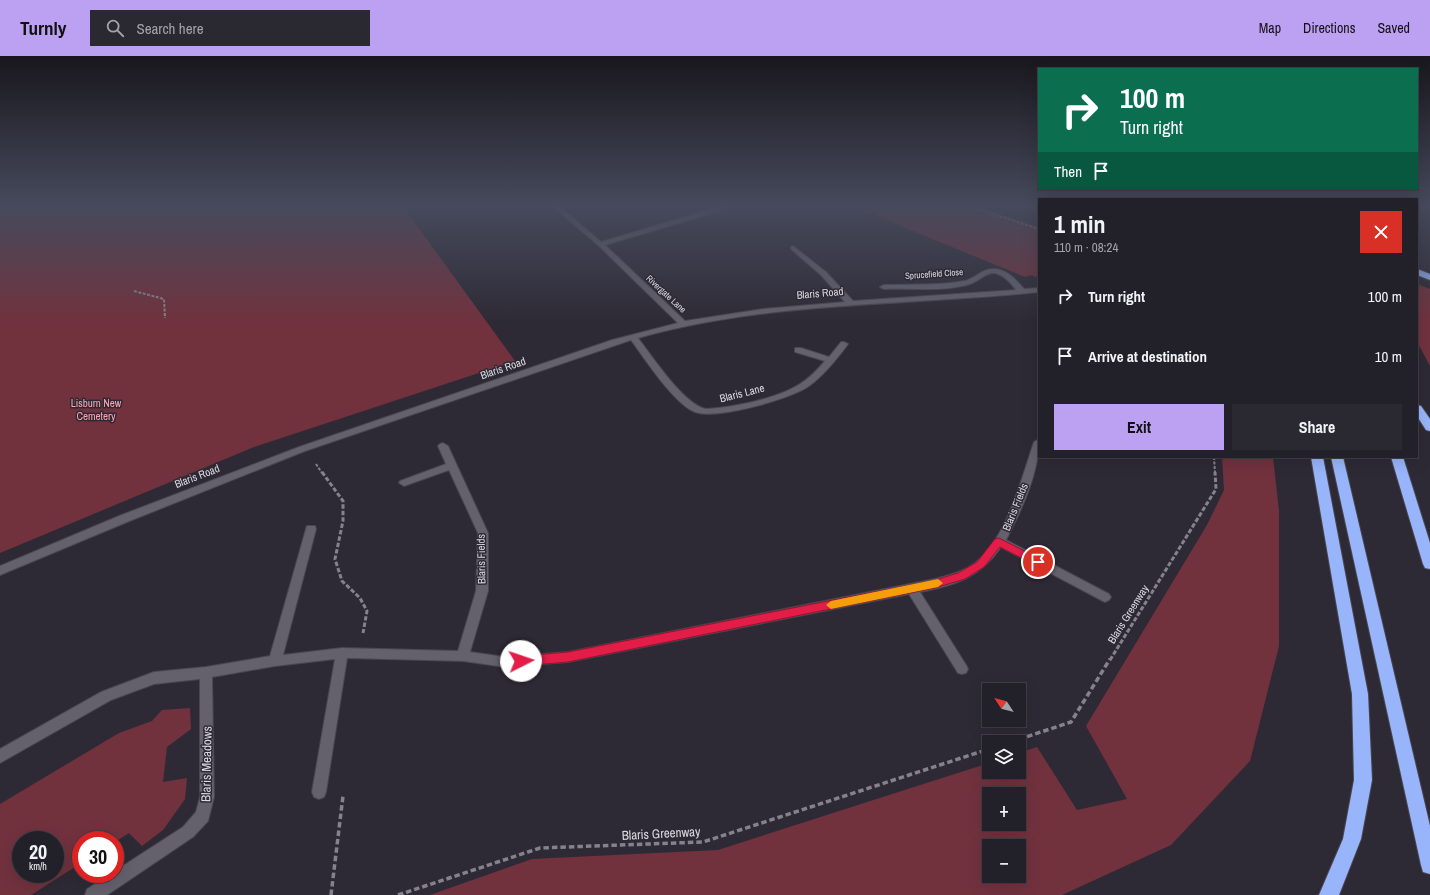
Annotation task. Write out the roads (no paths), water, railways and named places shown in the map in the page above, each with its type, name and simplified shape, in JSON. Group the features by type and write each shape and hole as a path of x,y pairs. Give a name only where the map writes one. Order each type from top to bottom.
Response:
{"highway":[{"path":"1418,272 1430,277"},
{"path":"1418,410 1430,428"},
{"path":"1317,458 1360,694 1363,780 1352,839 1331,892 1328,895"},
{"path":"1337,458 1430,865"},
{"path":"1397,458 1430,564"}],"street":[{"name":"Rivergate Lane","path":"600,244 684,324"},
{"path":"793,248 814,263 842,292 850,303"},
{"name":"Sprucefield Close","path":"884,287 965,283 978,278 983,274 995,271 1008,275 1022,292"},
{"name":"Blaris Road","path":"0,571 123,518 302,449 633,337 722,316 766,310 1038,290"},
{"name":"Blaris Lane","path":"633,337 685,400 698,410 716,412 759,402 798,389 818,374 844,344"},
{"path":"798,350 830,360"},
{"name":"Blaris Fields","path":"342,653 463,656 505,662 568,657 912,588 961,576 980,564 1003,536 1038,445"},
{"name":"Blaris Fields","path":"443,446 483,533 482,591 463,656"},
{"path":"404,483 451,466"},
{"path":"275,661 311,529"},
{"path":"999,541 1105,597"},
{"path":"912,588 962,669"},
{"path":"0,756 106,696 154,678 206,673 275,661 342,653 319,792"},
{"name":"Blaris Meadows","path":"93,895 188,832 203,816 207,797 206,673"}],"park label":[{"name":"Lisburn New Cemetery","path":"96,409"}]}
